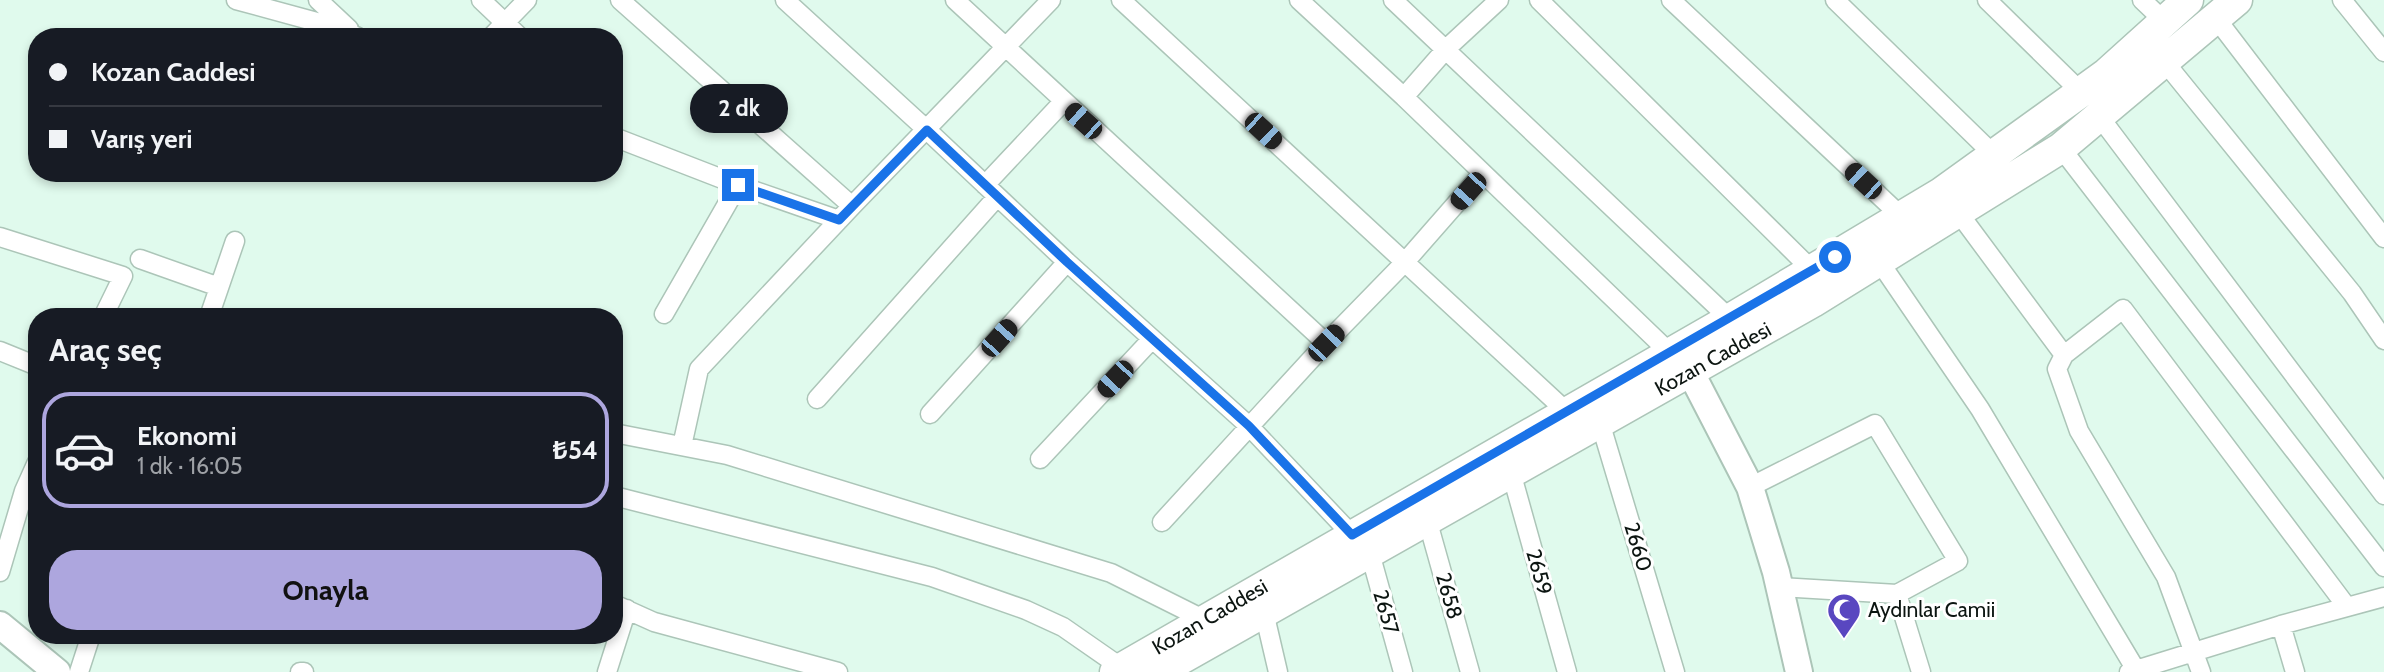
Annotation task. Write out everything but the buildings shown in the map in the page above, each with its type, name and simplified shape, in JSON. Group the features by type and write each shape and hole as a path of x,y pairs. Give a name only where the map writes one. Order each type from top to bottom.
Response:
{"highway":[{"name":"Kozan Caddesi","path":"1118,670 1205,620 1361,544 1427,519 1600,422 1680,362 1730,319 1941,193 1994,155 2106,74 2188,0"},
{"name":"Kozan Caddesi","path":"1158,672 1264,612 1361,544 1567,412 1813,302 2061,148 2226,8"}],"main road":[{"path":"1680,362 1750,487 1780,587 1799,672"},
{"path":"0,625 57,672"}],"street":[{"path":"236,0 337,28"},
{"path":"318,0 348,28"},
{"path":"481,0 511,28"},
{"path":"499,28 527,0"},
{"path":"620,0 852,206"},
{"path":"785,0 1067,262 1249,426 1361,544"},
{"path":"955,0 1326,343"},
{"path":"682,446 699,369 1051,0"},
{"path":"1121,0 1567,412"},
{"path":"1299,0 1405,97 1680,362"},
{"path":"1393,0 1730,319"},
{"path":"1405,97 1446,50 1499,0"},
{"path":"1539,0 1812,270"},
{"path":"1671,0 1902,217"},
{"path":"1835,0 1994,155"},
{"path":"1987,0 2081,92"},
{"path":"2142,0 2165,21"},
{"path":"2342,0 2384,52"},
{"path":"2226,8 2384,238"},
{"path":"2165,61 2352,293 2384,340"},
{"path":"817,399 1063,102"},
{"path":"2099,117 2384,495"},
{"path":"623,138 738,185 839,220"},
{"path":"2061,148 2384,566"},
{"path":"1161,523 1326,343 1405,262 1483,173"},
{"path":"664,314 738,185"},
{"path":"1958,212 2064,355"},
{"path":"0,237 123,276 107,308"},
{"path":"212,308 235,241"},
{"path":"140,259 219,287"},
{"path":"1879,261 1980,409 2132,671 2281,625 2384,597"},
{"path":"930,414 1067,262"},
{"path":"2201,672 2166,577 2079,431 2057,369 2064,355 2123,309 2347,607"},
{"path":"1040,459 1152,339"},
{"path":"0,351 28,362"},
{"name":"2660","path":"1600,422 1675,672"},
{"path":"1750,487 1875,424 1958,561 1897,594 1780,587"},
{"path":"623,435 740,459 1111,573 1205,620"},
{"name":"2659","path":"1511,472 1567,672"},
{"path":"0,572 28,482"},
{"path":"623,498 932,576 1026,610 1063,627 1118,670"},
{"name":"2658","path":"1427,519 1470,672"},
{"name":"2657","path":"1361,544 1403,672"},
{"path":"1897,594 1921,672"},
{"path":"623,608 666,625 838,672"},
{"path":"1264,612 1278,672"},
{"path":"2281,625 2295,672"},
{"path":"79,672 88,644"},
{"path":"607,672 613,644"}],"place":[{"name":"Aydınlar Camii","path":"1844,640"}],"route":[{"path":"738,185 839,220 927,130 1067,262 1249,426 1352,535 1835,257"}]}
